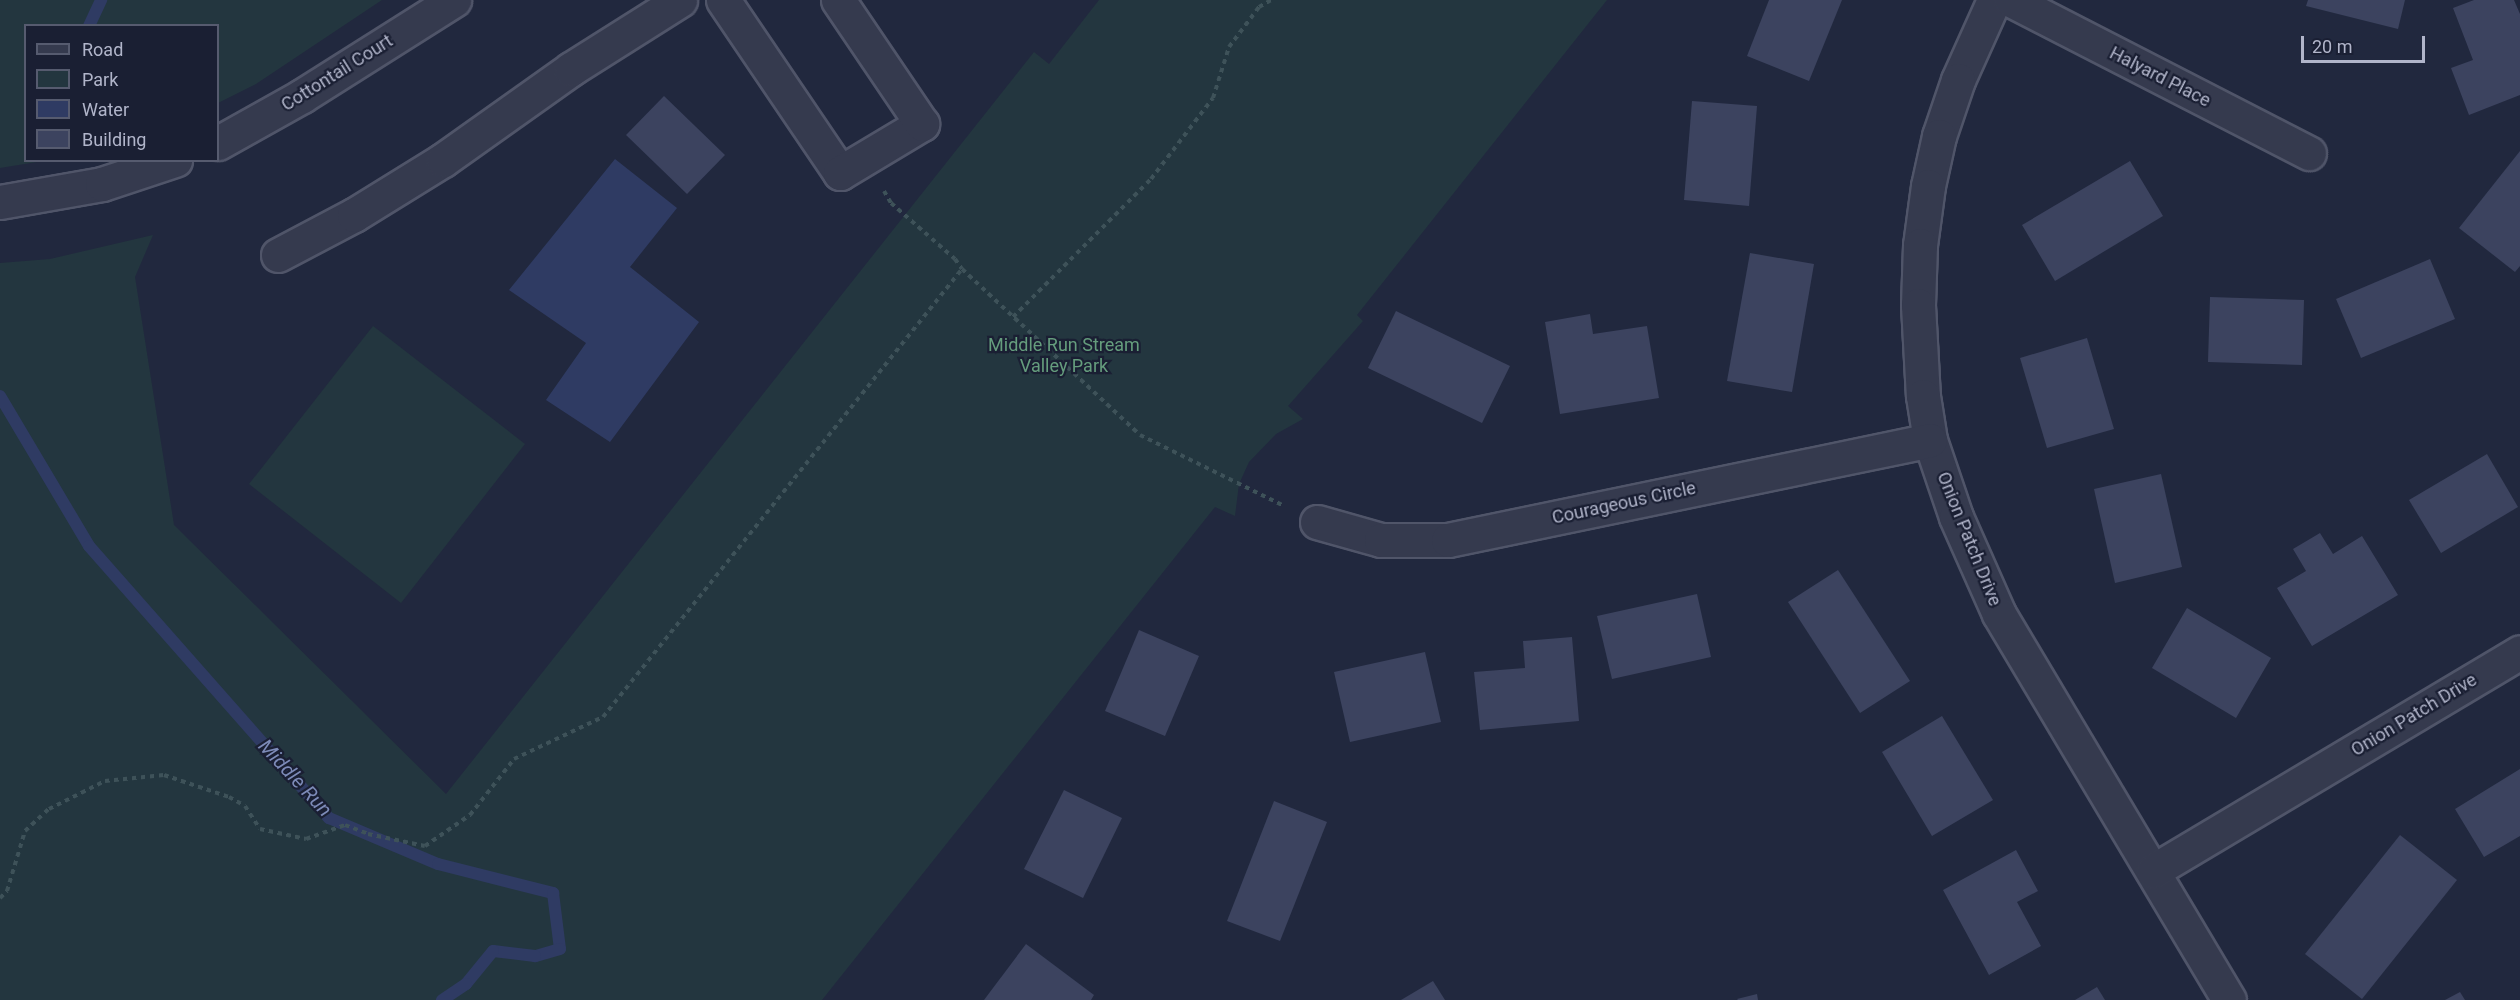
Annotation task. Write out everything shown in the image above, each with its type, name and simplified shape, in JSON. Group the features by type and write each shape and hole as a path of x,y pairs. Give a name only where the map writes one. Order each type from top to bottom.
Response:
{"street":[{"name":"Cottontail Court","path":"219,142 302,96 454,0"},
{"path":"278,255 354,215 442,160 571,69 680,0"},
{"path":"723,0 840,173 922,124 838,0"},
{"name":"Onion Patch Drive","path":"1994,0 1958,80 1939,136 1928,186 1920,245 1918,305 1923,396 1930,440 1956,517 1999,614 2229,1000"},
{"name":"Halyard Place","path":"2011,0 2308,153"},
{"path":"0,202 102,184 169,162"},
{"name":"Courageous Circle","path":"1317,522 1381,540 1448,540 1930,440"},
{"name":"Onion Patch Drive","path":"2153,871 2520,652"}],"path":[{"path":"1013,316 1151,179 1213,98 1229,47 1259,7 1271,0"},
{"path":"864,159 891,203 955,259 962,269 1140,435 1317,522"},
{"path":"0,898 7,891 26,831 49,809 105,781 164,775 229,797 245,806 260,829 306,839 345,825 368,834 425,846 470,815 514,759 603,717 962,269"}],"green space":[{"path":"0,0 382,0 256,84 219,102 219,24 24,24 24,162 37,162 0,168"},
{"name":"Middle Run Stream Valley Park","path":"1099,0 1607,0 1357,315 1363,321 1288,406 1303,419 1276,434 1249,462 1239,484 1235,516 1215,507 822,1000 0,1000 0,263 50,259 153,235 135,277 174,525 446,794 1034,52 1049,64"},
{"path":"373,326 525,444 401,603 249,484"}],"water":[{"path":"615,159 677,208 630,267 699,322 610,442 546,400 586,343 509,290"}],"building":[{"path":"1769,0 1842,0 1809,81 1747,56"},
{"path":"2308,0 2405,0 2398,29 2306,6"},
{"path":"2474,0 2514,0 2520,14 2520,95 2469,115 2451,68 2473,60 2453,8"},
{"path":"664,96 725,155 687,194 626,135"},
{"path":"1692,101 1757,106 1749,206 1684,200"},
{"path":"2520,151 2520,266 2515,272 2459,228"},
{"path":"2130,161 2163,216 2055,281 2022,225"},
{"path":"1750,253 1814,264 1792,392 1727,381"},
{"path":"2430,259 2455,319 2361,358 2336,299"},
{"path":"2210,297 2304,300 2302,365 2208,362"},
{"path":"1396,311 1510,366 1482,423 1368,368"},
{"path":"1590,314 1593,334 1647,326 1659,398 1560,414 1545,322"},
{"path":"2087,338 2114,429 2047,448 2020,358"},
{"path":"2487,454 2518,507 2441,553 2409,500"},
{"path":"2161,474 2182,567 2115,583 2094,489"},
{"path":"2320,533 2333,554 2362,536 2398,595 2312,646 2277,588 2306,571 2293,549"},
{"path":"1838,570 1910,681 1860,713 1788,602"},
{"path":"1697,594 1711,657 1612,679 1597,616"},
{"path":"2187,608 2271,658 2236,718 2152,668"},
{"path":"1139,630 1199,656 1165,736 1105,711"},
{"path":"1572,637 1579,721 1480,730 1474,672 1525,668 1523,641"},
{"path":"1425,652 1441,722 1350,742 1334,672"},
{"path":"1942,716 1993,800 1932,836 1882,752"},
{"path":"2520,769 2520,836 2484,857 2455,809"},
{"path":"1064,790 1122,818 1083,898 1024,869"},
{"path":"1274,801 1327,822 1280,941 1227,921"},
{"path":"2400,835 2457,880 2362,999 2305,954"},
{"path":"2016,850 2038,891 2017,902 2041,946 1989,975 1943,890"},
{"path":"1026,944 1094,995 1091,1000 984,1000"},
{"path":"1433,981 1445,1000 1401,1000"},
{"path":"2097,987 2105,1000 2075,1000"},
{"path":"2460,992 2465,1000 2445,1000"},
{"path":"1757,994 1758,1000 1737,999"}],"waterway":[{"path":"90,24 101,0"},
{"name":"Middle Run","path":"0,396 89,546 329,818 438,864 553,893 560,949 535,956 493,951 466,984 442,1000"}]}
